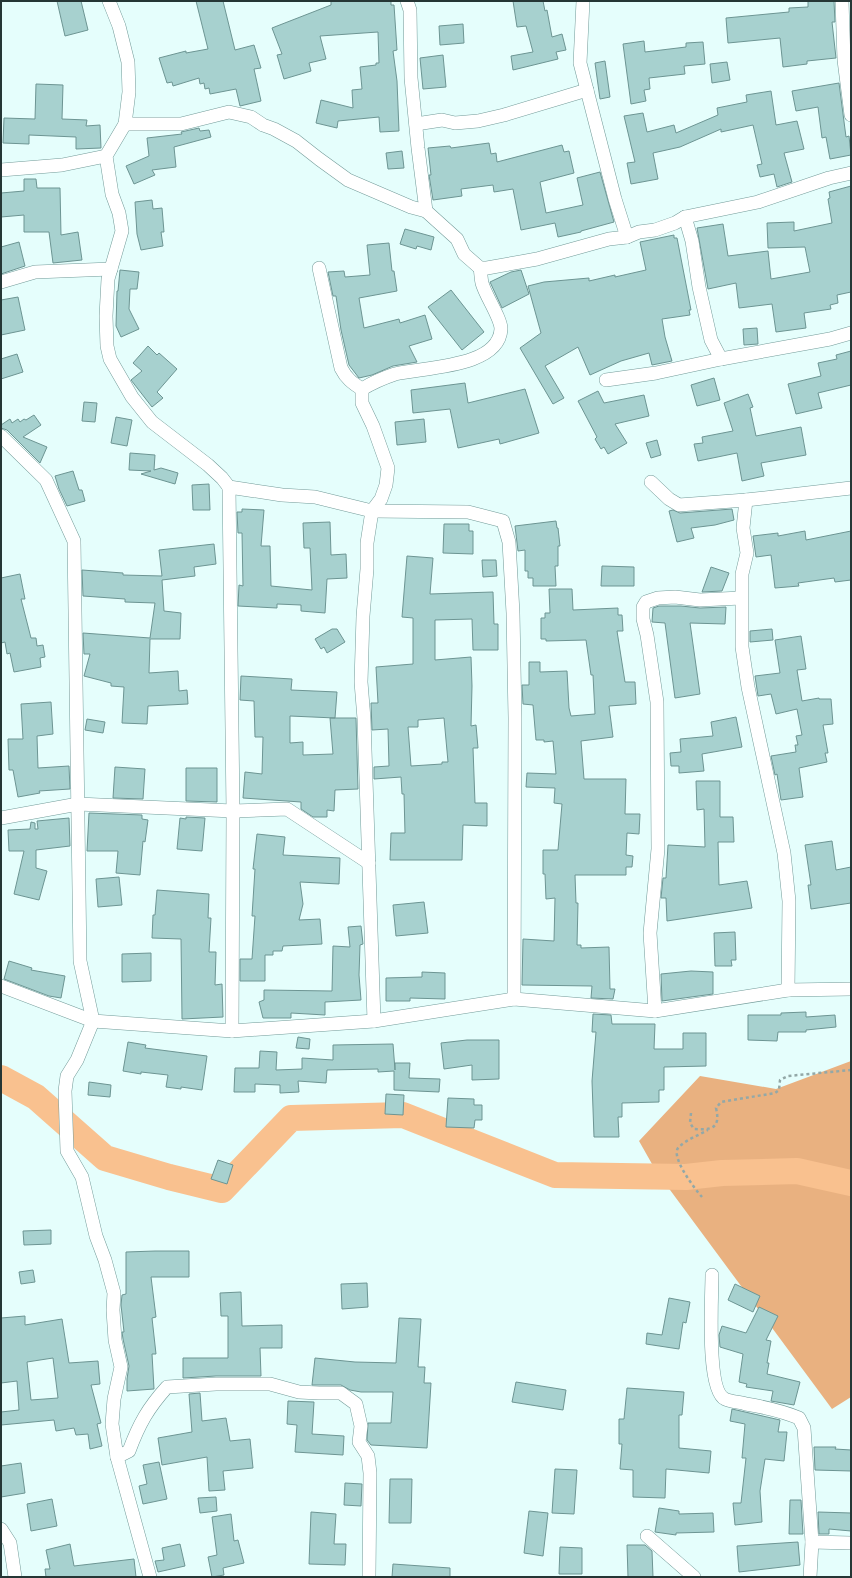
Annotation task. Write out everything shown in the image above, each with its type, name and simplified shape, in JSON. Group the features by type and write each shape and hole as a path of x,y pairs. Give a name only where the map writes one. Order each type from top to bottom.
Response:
{"street":[{"path":"109,1 119,26 128,62 129,92 125,124 106,156 112,194 119,214 122,231 108,279 106,316 107,346 110,359 132,397 152,422 208,465 229,487 233,811 232,1031"},
{"path":"407,1 410,10 411,78 426,211"},
{"path":"583,1 580,63 615,199 627,237"},
{"path":"842,1 847,32 844,60 851,116"},
{"path":"416,124 442,120 455,123 478,121 504,115 587,90"},
{"path":"125,124 181,124 229,112 251,117 263,125 296,141 348,180 411,207 426,211 458,239 464,254 480,268 520,262 560,253 609,239 627,237 675,223 685,217 758,202 829,178 851,173"},
{"path":"1,170 62,165 106,156"},
{"path":"685,217 692,241 699,287 711,340 721,359"},
{"path":"319,268 341,368 351,383 362,389"},
{"path":"362,389 378,380 396,374 455,365 472,359 490,349 499,340 501,327 482,284 480,268"},
{"path":"1,282 35,272 111,269"},
{"path":"606,380 656,373 721,359 830,339 851,333"},
{"path":"362,389 362,403 373,426 388,468 386,485 381,499 372,511 367,543 368,569 361,682 364,719 374,1021"},
{"path":"1,436 46,480 74,540 80,961 93,1021 77,1060 67,1076 65,1091 67,1108 67,1151 82,1177 96,1236 105,1260 114,1293 113,1310 121,1367 114,1399 112,1424 117,1457 150,1577"},
{"path":"651,482 669,499 679,505 746,500 851,488"},
{"path":"229,487 282,495 315,497 372,511 468,512 503,521 509,542 513,613 515,718 514,999"},
{"path":"746,500 743,528 747,553 742,574 742,647 748,687 784,853 789,901 788,990"},
{"path":"655,1012 650,933 658,849 657,702 647,635 643,619 643,607 646,602 658,598 675,597 700,600 742,598"},
{"path":"1,818 78,804 233,811 287,809 369,863"},
{"path":"1,986 93,1021 232,1031 374,1021 514,999 655,1012 788,990 851,989"},
{"path":"712,1275 711,1346 718,1393 725,1399 776,1410 799,1418 804,1428 812,1542 810,1577"},
{"path":"117,1457 129,1451 135,1434 151,1404 167,1387 216,1384 270,1384 299,1392 341,1393 356,1404 360,1426 359,1442 368,1456 370,1473 369,1577"},
{"path":"1,1529 10,1543 15,1577"},
{"path":"647,1536 694,1577"},
{"path":"812,1542 851,1543"}],"path":[{"path":"702,1197 686,1177 676,1154 678,1148 686,1142 715,1125 718,1118 716,1108 721,1102 774,1093 779,1090 780,1080 788,1076 851,1070"},
{"path":"691,1113 690,1123 694,1129 708,1130"}],"shaded area":[{"path":"851,1061 851,1397 832,1409 656,1171 639,1141 700,1076 776,1089"}],"building":[{"path":"57,1 81,1 88,30 65,36"},
{"path":"196,1 223,1 235,50 254,45 261,68 254,69 261,101 240,106 236,89 210,94 209,88 205,89 204,83 200,84 199,78 173,86 172,82 167,83 159,58 186,51 186,53 208,49"},
{"path":"331,1 391,1 391,5 394,5 397,50 393,51 397,81 399,131 380,132 379,117 338,121 337,128 316,123 321,100 353,108 352,90 362,89 360,67 376,65 376,63 379,63 378,32 320,36 326,59 309,63 311,71 284,79 277,55 282,54 272,28 331,5"},
{"path":"513,1 543,1 545,11 547,10 552,37 562,34 566,50 556,52 558,59 513,70 511,56 533,52 526,26 517,27"},
{"path":"808,1 834,1 835,22 832,22 836,58 807,61 807,64 783,67 780,38 728,43 726,18 789,12 789,8 808,7"},
{"path":"463,24 464,43 440,45 439,26"},
{"path":"644,41 645,52 686,47 686,43 703,42 705,64 684,66 685,74 649,78 650,89 644,90 646,101 631,104 623,44"},
{"path":"443,55 446,87 423,89 420,58"},
{"path":"605,61 610,97 600,99 595,63"},
{"path":"727,62 730,80 712,83 710,64"},
{"path":"839,83 846,137 849,136 851,155 830,159 826,137 822,138 818,107 796,111 792,91"},
{"path":"36,84 63,85 62,119 87,120 86,126 100,125 101,148 76,149 76,137 29,135 29,144 3,143 4,118 35,119"},
{"path":"771,91 776,125 797,121 804,149 784,153 792,182 777,187 774,174 760,177 757,165 762,164 753,125 721,132 721,129 680,147 653,153 658,179 631,184 627,163 635,162 624,116 643,113 647,132 674,125 676,133 718,115 717,108 747,102 746,95"},
{"path":"199,128 200,131 209,130 211,137 174,147 176,167 152,170 155,175 134,184 126,166 149,156 147,138 182,134 181,132"},
{"path":"489,143 491,154 496,153 497,162 562,145 564,152 569,151 574,173 540,182 546,213 583,205 577,178 600,172 614,222 558,237 555,223 521,230 513,189 494,192 493,185 461,189 462,196 433,200 429,175 431,175 428,148 450,146 451,148"},
{"path":"402,151 404,168 388,169 386,153"},
{"path":"24,179 36,179 37,188 60,188 61,235 78,232 82,260 53,263 49,232 24,232 24,215 1,217 1,193 24,191"},
{"path":"851,186 851,292 837,295 838,303 830,305 831,309 804,313 806,328 776,332 772,304 739,308 736,283 708,289 697,228 723,224 728,256 768,251 771,279 810,272 805,247 768,248 767,223 794,222 794,231 832,223 828,199 830,198 829,192"},
{"path":"152,200 153,209 162,208 164,232 161,232 163,246 141,250 137,234 135,202"},
{"path":"405,229 434,237 431,250 417,246 416,249 400,244"},
{"path":"674,235 674,238 677,238 691,310 689,310 690,315 662,319 665,337 672,361 652,365 649,353 621,361 590,375 578,347 545,366 564,398 553,404 520,348 541,333 528,286 544,282 589,278 589,281 646,270 640,242"},
{"path":"19,242 25,266 1,274 1,247"},
{"path":"389,243 392,271 394,271 397,291 359,298 364,328 399,319 400,323 425,315 432,339 409,346 417,362 393,366 372,375 359,378 349,365 341,330 336,296 333,296 328,272 344,271 345,277 370,275 367,245"},
{"path":"120,270 139,272 137,289 130,289 129,309 139,329 121,337 116,326 117,291"},
{"path":"521,270 529,294 502,308 490,282 511,272"},
{"path":"451,290 484,332 462,350 428,307"},
{"path":"18,297 25,330 1,335 1,300"},
{"path":"757,328 758,344 744,345 743,329"},
{"path":"148,346 157,355 159,353 177,369 157,392 163,398 152,407 131,380 142,371 133,363"},
{"path":"851,351 851,385 818,393 822,408 796,414 788,384 821,376 818,363 837,359 836,355"},
{"path":"17,354 23,372 1,379 1,359"},
{"path":"714,378 720,400 697,406 691,385"},
{"path":"465,383 468,403 525,389 539,433 500,444 499,439 458,448 450,409 413,413 411,390"},
{"path":"598,391 604,403 644,395 649,416 615,424 627,443 608,454 604,447 601,449 595,439 597,437 578,401"},
{"path":"748,394 753,407 750,408 756,436 801,427 806,455 761,463 764,476 742,481 737,453 698,461 694,444 703,443 702,437 733,431 724,403"},
{"path":"84,402 97,403 95,422 82,421"},
{"path":"34,415 41,425 23,437 47,447 40,463 7,430 1,428 1,425 10,419 12,423 18,419 20,422"},
{"path":"116,417 132,420 127,446 111,443"},
{"path":"424,419 426,442 397,445 395,422"},
{"path":"657,440 661,455 651,458 646,443"},
{"path":"130,453 155,455 154,470 161,468 178,473 175,484 141,474 151,471 129,470"},
{"path":"73,471 79,490 82,490 85,501 67,506 55,476"},
{"path":"209,484 210,510 193,510 192,485"},
{"path":"242,509 264,510 261,546 270,546 271,586 312,590 310,548 304,548 303,523 330,522 331,555 346,554 347,578 327,579 325,613 301,611 301,605 277,604 277,608 238,606 239,585 243,586 242,533 238,533 237,512 242,512"},
{"path":"732,509 734,520 715,525 691,528 694,538 677,542 669,511 673,510 680,513"},
{"path":"556,521 560,546 558,546 558,566 555,566 556,586 533,586 533,578 528,578 528,571 525,571 525,550 518,551 515,526"},
{"path":"444,524 469,524 469,531 473,531 473,554 443,553"},
{"path":"805,531 806,540 851,531 851,580 835,582 834,578 798,583 799,586 775,588 771,555 756,557 753,536 778,533 778,536"},
{"path":"214,544 216,564 194,567 195,576 162,580 164,611 181,613 180,639 150,639 149,673 178,671 179,691 187,690 188,704 148,706 147,724 122,723 124,687 111,686 111,683 84,676 90,654 84,654 83,633 150,638 155,603 125,602 125,599 83,596 82,570 123,573 123,575 162,576 159,550"},
{"path":"407,556 433,558 430,594 493,592 494,624 498,624 498,650 473,650 472,619 435,620 435,660 471,657 471,726 476,725 478,748 473,748 475,803 487,803 487,826 463,825 462,860 390,860 391,833 405,833 404,794 402,794 401,777 374,779 374,767 389,766 388,729 372,730 371,703 378,703 376,667 413,664 413,618 402,617","holes":["444,718 448,762 442,762 442,764 411,766 408,727 418,727 418,720"]},
{"path":"482,560 496,560 497,576 483,577"},
{"path":"602,566 634,567 634,586 601,586"},
{"path":"711,567 729,573 722,591 702,592"},
{"path":"20,574 25,599 21,599 31,638 36,638 37,646 43,645 45,657 40,658 41,667 14,672 10,653 7,654 5,642 1,643 1,578"},
{"path":"549,589 572,589 573,610 618,608 618,615 622,615 623,631 617,631 625,682 635,682 636,704 609,706 613,737 581,741 584,779 626,779 625,814 640,814 639,834 627,833 626,855 633,856 632,867 626,867 626,875 575,875 576,903 578,903 577,945 581,945 581,948 609,947 610,989 615,989 613,999 591,998 592,986 522,985 523,939 554,941 555,898 546,899 545,874 543,874 543,850 558,850 562,804 554,803 555,788 526,787 527,773 556,774 553,741 544,742 544,740 536,740 533,705 523,704 522,685 529,685 529,662 540,662 540,672 567,671 569,708 571,716 595,714 593,675 591,675 586,640 546,641 546,639 541,639 541,618 545,618 545,613 550,613"},
{"path":"659,606 700,608 726,607 725,624 690,623 700,694 675,698 665,623 652,622 653,608"},
{"path":"332,629 337,629 345,642 327,653 324,647 321,649 315,639"},
{"path":"772,629 773,640 750,642 750,631"},
{"path":"801,636 806,669 797,670 802,701 819,698 831,699 833,724 823,725 828,753 825,753 827,762 799,768 803,797 781,800 777,774 775,775 771,756 796,752 795,745 798,745 796,736 802,735 797,709 776,714 771,694 758,696 755,676 780,673 775,640"},
{"path":"241,676 292,679 291,690 337,692 335,718 356,718 358,789 335,790 334,811 327,810 327,817 313,817 301,809 301,802 243,798 245,772 262,774 263,737 255,737 254,701 240,700","holes":["290,716 335,718 330,718 333,754 303,755 303,742 290,743"]},
{"path":"51,702 53,734 37,736 38,768 69,766 70,789 39,791 40,793 18,797 13,770 9,770 8,739 23,739 21,704"},
{"path":"736,717 742,747 702,754 704,771 679,773 679,766 671,766 670,753 681,752 680,739 713,736 711,722"},
{"path":"87,719 105,722 103,733 85,730"},
{"path":"115,767 145,769 143,799 113,798"},
{"path":"186,768 217,768 217,802 186,801"},
{"path":"696,781 720,781 720,817 733,817 734,842 718,842 719,885 747,881 752,908 667,921 666,898 661,898 663,878 666,878 668,845 705,847 704,809 697,810"},
{"path":"89,813 142,815 142,819 148,820 145,842 143,841 140,875 116,873 118,851 87,851"},
{"path":"186,817 205,818 202,851 177,849 180,818 186,819"},
{"path":"69,818 70,846 36,850 36,868 47,871 39,900 14,894 24,851 9,851 8,830 30,829 31,822 35,823 35,829 38,829 37,821"},
{"path":"257,834 285,837 283,855 340,858 339,884 300,882 303,904 299,920 320,919 322,944 283,946 282,951 273,951 273,955 265,955 265,981 240,981 240,959 252,959 255,916 252,916 255,869 253,869"},
{"path":"832,841 836,870 851,867 851,903 811,909 808,885 811,885 805,845"},
{"path":"119,877 122,905 98,907 96,879"},
{"path":"157,890 209,894 208,918 211,918 209,952 216,952 215,985 222,984 223,1017 182,1019 181,939 152,938 153,915 155,915"},
{"path":"424,902 428,933 396,936 393,905"},
{"path":"361,926 363,944 360,945 359,975 361,1000 325,1002 325,1015 291,1013 291,1018 263,1018 259,1002 264,1000 264,990 332,991 333,946 350,947 348,927"},
{"path":"735,932 736,960 731,960 732,966 715,966 714,933"},
{"path":"151,953 151,981 122,982 122,954"},
{"path":"9,961 32,968 31,970 65,976 61,998 49,996 4,979"},
{"path":"691,971 713,972 713,994 662,1001 661,974"},
{"path":"422,972 445,973 445,999 410,998 410,1001 386,1001 386,978 422,977"},
{"path":"806,1012 806,1017 835,1015 836,1027 806,1030 806,1032 778,1032 777,1041 748,1040 748,1015 781,1015 781,1013"},
{"path":"593,1014 611,1015 612,1024 655,1024 654,1049 683,1049 683,1033 706,1033 706,1066 664,1067 664,1090 659,1090 659,1102 622,1103 622,1117 618,1117 619,1137 594,1137 592,1081 596,1032 592,1032"},
{"path":"298,1037 310,1039 309,1049 296,1048"},
{"path":"467,1040 499,1040 499,1079 472,1080 472,1065 444,1069 441,1043"},
{"path":"128,1042 146,1045 145,1048 207,1056 202,1090 181,1087 181,1089 166,1087 168,1075 141,1072 141,1074 123,1071"},
{"path":"393,1044 395,1070 395,1063 410,1063 409,1078 440,1079 439,1092 394,1090 394,1071 378,1072 378,1069 327,1070 326,1083 298,1081 299,1092 280,1093 280,1085 255,1084 255,1092 234,1092 235,1068 259,1068 260,1051 277,1052 276,1070 302,1069 302,1058 333,1060 333,1045"},
{"path":"89,1082 111,1085 110,1097 88,1095"},
{"path":"386,1094 404,1095 403,1115 385,1114"},
{"path":"448,1098 474,1099 474,1105 482,1105 482,1120 475,1120 474,1128 446,1127"},
{"path":"218,1160 233,1165 227,1184 211,1179"},
{"path":"51,1230 51,1244 24,1245 23,1231"},
{"path":"189,1251 189,1277 151,1277 156,1317 152,1318 156,1354 152,1354 154,1389 127,1391 129,1366 122,1332 124,1332 121,1305 122,1295 126,1294 126,1252"},
{"path":"33,1270 35,1282 21,1284 19,1272"},
{"path":"367,1283 368,1307 342,1309 341,1284"},
{"path":"735,1284 760,1296 753,1312 728,1300"},
{"path":"241,1292 242,1326 282,1325 282,1348 260,1348 261,1376 183,1378 183,1358 228,1358 228,1316 221,1316 220,1293"},
{"path":"669,1298 690,1302 686,1323 683,1322 679,1349 646,1344 647,1333 662,1335"},
{"path":"759,1307 778,1316 766,1340 771,1341 767,1363 769,1363 767,1374 800,1382 794,1405 771,1401 773,1391 746,1387 747,1384 739,1382 743,1354 720,1347 719,1335 722,1326 746,1333"},
{"path":"25,1316 25,1325 62,1319 69,1363 98,1361 100,1384 91,1385 101,1423 97,1424 102,1446 90,1449 88,1434 76,1435 74,1428 56,1431 54,1420 1,1425 1,1412 19,1410 17,1381 1,1383 1,1318","holes":["53,1358 58,1398 31,1400 27,1362"]},
{"path":"399,1318 421,1319 418,1367 425,1367 424,1383 431,1383 427,1448 371,1445 367,1440 368,1423 391,1423 393,1392 361,1392 350,1390 341,1385 312,1385 315,1358 355,1362 396,1363"},
{"path":"516,1382 566,1390 563,1410 512,1402"},
{"path":"627,1388 684,1392 682,1415 679,1415 679,1448 711,1451 709,1473 666,1469 665,1498 633,1497 633,1470 620,1469 622,1444 619,1444 619,1419 624,1419"},
{"path":"200,1393 202,1421 226,1418 230,1441 250,1439 253,1468 223,1471 225,1490 209,1491 207,1457 162,1465 158,1438 192,1432 189,1394"},
{"path":"288,1401 314,1402 312,1434 344,1436 343,1455 295,1452 297,1425 287,1424"},
{"path":"732,1409 780,1420 778,1432 787,1432 784,1461 765,1459 760,1491 762,1522 735,1525 733,1503 741,1503 746,1458 742,1458 745,1424 730,1421"},
{"path":"814,1447 836,1447 835,1449 851,1450 851,1471 815,1470"},
{"path":"159,1462 167,1499 143,1504 139,1486 147,1484 143,1465"},
{"path":"21,1463 25,1493 1,1497 1,1466"},
{"path":"555,1469 577,1470 574,1514 552,1513"},
{"path":"390,1479 412,1479 411,1523 389,1523"},
{"path":"345,1483 362,1484 361,1506 344,1505"},
{"path":"216,1497 217,1511 200,1513 198,1498"},
{"path":"52,1499 57,1526 31,1531 27,1504"},
{"path":"790,1500 801,1500 803,1534 789,1534"},
{"path":"659,1508 679,1511 679,1514 713,1513 714,1532 676,1533 676,1535 655,1532"},
{"path":"529,1511 548,1513 543,1556 524,1553"},
{"path":"311,1512 336,1514 334,1544 346,1544 345,1565 309,1564"},
{"path":"818,1512 851,1513 851,1531 829,1529 829,1534 819,1534"},
{"path":"231,1514 234,1541 238,1540 244,1563 223,1568 224,1575 212,1577 208,1557 217,1555 212,1517"},
{"path":"798,1542 800,1565 739,1572 737,1546"},
{"path":"70,1544 74,1566 134,1559 136,1577 46,1577 45,1569 50,1569 46,1550"},
{"path":"180,1544 185,1566 158,1572 155,1561 164,1560 162,1548"},
{"path":"627,1545 645,1545 652,1551 653,1577 628,1577"},
{"path":"560,1547 582,1548 582,1574 559,1574"},
{"path":"393,1564 450,1568 450,1577 392,1577"}],"waterway":[{"path":"1,1078 36,1097 105,1158 169,1177 222,1190 291,1118 403,1115 555,1175 686,1177 722,1173 797,1171 851,1183"}]}
